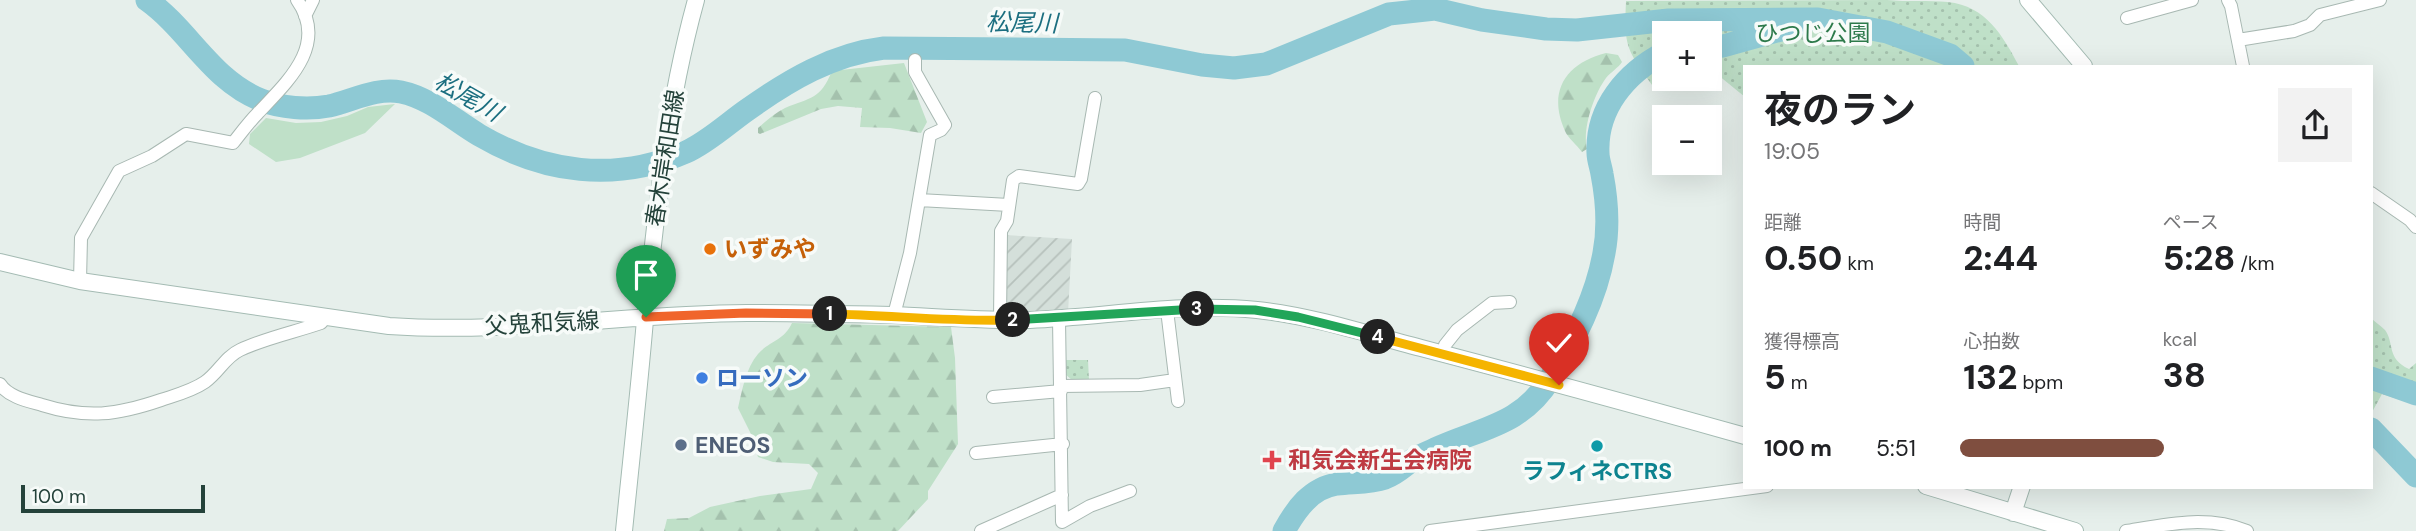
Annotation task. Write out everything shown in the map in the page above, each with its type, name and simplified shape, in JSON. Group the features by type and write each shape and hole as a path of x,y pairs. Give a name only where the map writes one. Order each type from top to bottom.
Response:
{"main road":[{"name":"春木岸和田線","path":"624,531 654,221 664,147 696,0"},
{"path":"2028,0 2083,65"},
{"name":"父鬼和気線","path":"0,262 80,281 326,317 424,328 552,325 646,317 746,313 1000,320 1167,310 1255,310 1298,317 1443,354 1743,435"},
{"path":"1936,489 2050,527 2075,531"},
{"path":"2013,513 2021,489"}],"street":[{"path":"80,281 81,238 119,171 152,156 186,134 233,142 256,114 286,85 308,43 309,25 297,0"},
{"path":"305,16 313,0"},
{"path":"2132,12 2178,10 2192,0"},
{"path":"2228,0 2243,65"},
{"path":"2238,40 2294,31 2310,25 2332,6 2380,0"},
{"path":"894,315 910,253 930,135 945,125 915,72 915,60"},
{"path":"1000,320 1001,231 1007,221 1013,180 1019,176 1078,184 1082,179 1095,98"},
{"path":"2373,194 2410,220 2416,228"},
{"path":"919,200 1009,205"},
{"path":"1443,354 1445,345 1457,330 1492,303 1510,302"},
{"path":"1167,310 1178,401"},
{"path":"0,384 4,391 71,414 106,415 133,410 207,381 230,355 243,348 321,323 326,317"},
{"path":"1059,318 1063,444 1062,522 1090,506 1130,491"},
{"path":"993,397 1175,380"},
{"path":"976,453 1063,444"},
{"path":"1430,531 1538,524 1749,489"},
{"path":"981,531 1062,495"},
{"path":"2126,531 2204,521 2248,531"}],"shaded area":[{"path":"1005,235 1072,239 1068,313 1006,315"}],"green space":[{"name":"ひつじ公園","path":"1626,1 1948,2 1973,9 1992,24 2018,65 1743,65 1743,95 1722,78 1722,21 1652,21 1652,85 1628,46"},
{"path":"1606,53 1618,55 1622,62 1606,78 1597,93 1586,132 1587,149 1582,152 1565,131 1558,103 1560,91 1564,81 1580,64"},
{"path":"904,63 927,122 921,133 860,127 862,108 838,106 821,109 758,133 758,128 778,112 819,93 832,71"},
{"path":"395,104 365,133 300,158 276,162 249,144 250,134 266,118 296,123 321,122 347,116 368,107"},
{"path":"2373,320 2388,335 2397,360 2409,369 2416,363 2416,405 2382,394 2373,410"},
{"path":"792,323 951,327 955,358 958,444 928,491 928,499 898,531 664,531 667,519 689,518 710,507 760,496 811,489 818,473 809,464 773,462 758,457 738,408 750,366 762,350 785,334"},
{"path":"1065,360 1088,360 1089,380 1072,380 1065,374"}],"waterway":[{"name":"松尾川","path":"147,0 176,25 228,80 243,91 269,103 312,108 382,91 401,92 432,104 479,135 529,158 554,165 606,170 633,168 686,152 763,99 812,70 847,56 884,48 1125,50 1202,65 1234,68 1266,64 1389,14 1435,9 1482,20 1546,29 1577,30 1669,20 1818,19 1887,32 1950,55 1962,65"},
{"path":"1722,46 1795,26"},
{"path":"1284,531 1299,508 1319,490 1337,484 1373,481 1396,473 1420,456 1513,416 1539,395 1576,335 1596,287 1600,270 1607,223 1598,153 1602,121 1616,94 1637,71 1652,60"},
{"name":"松尾川","path":"2373,379 2416,394"},
{"name":"松尾川","path":"2373,431 2416,476"}],"place":[{"name":"いずみや","path":"710,249"},
{"name":"ローソン","path":"702,378"},
{"name":"ENEOS","path":"681,445"},
{"name":"ラフィネCTRS","path":"1597,446"},
{"name":"和気会新生会病院","path":"1272,460"}],"route":[{"path":"646,317 746,313 894,315 983,321 1167,310 1255,310 1298,317 1559,385"}]}
